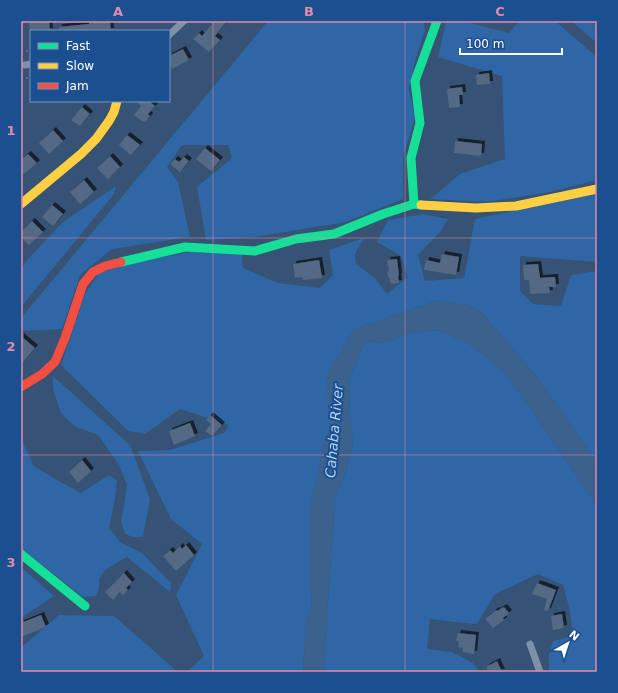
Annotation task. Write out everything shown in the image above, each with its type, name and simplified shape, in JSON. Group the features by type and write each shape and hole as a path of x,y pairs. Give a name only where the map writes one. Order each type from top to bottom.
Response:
{"street":[{"path":"170,33 184,21"},
{"path":"414,204 411,158 420,123 415,80 437,21"},
{"path":"21,204 95,141 107,125 113,114 117,102"},
{"path":"21,387 42,374 55,362 65,338 83,284 93,272 105,266 185,247 255,251 296,239 334,234 414,204 469,208 500,208 597,189"},
{"path":"21,554 85,606"},
{"path":"530,644 540,672"}],"shaded area":[{"path":"268,21 424,21 425,30 415,61 409,89 415,117 403,158 403,199 346,222 254,237 206,240 197,187 232,158 228,145 182,145 167,167 178,182 190,237 112,249 80,275 62,329 21,331 21,318"},
{"path":"446,21 463,21 509,33 519,21 555,21 597,57 597,180 550,192 487,202 430,199 460,174 505,159 502,76 438,57"},
{"path":"571,21 591,21 597,26 597,43"},
{"path":"116,186 114,194 21,307 21,269 27,260 63,222"},
{"path":"597,193 597,262 520,256 520,291 533,304 561,306 571,275 597,271 597,462 536,376 480,311 468,305 436,301 354,329 335,360 329,403 330,428 323,446 317,480 310,505 310,580 312,604 306,626 303,672 187,672 204,656 176,595 202,544 171,519 138,451 169,450 224,433 229,425 180,409 145,434 128,431 61,365 85,294 99,273 130,263 191,252 242,254 243,268 278,283 320,288 333,275 329,250 364,238 355,254 356,264 376,279 387,294 408,277 401,256 377,242 388,220 423,214 448,219 441,231 418,255 425,281 464,278 475,219"},
{"path":"440,330 471,345 505,372 597,505 597,672 549,672 549,654 553,641 573,636 570,611 563,585 538,574 495,594 477,624 430,619 427,649 452,652 473,663 480,672 323,672 335,499 347,469 353,442 349,412 350,378 362,347 366,341 383,343 410,333"},
{"path":"53,376 130,445 150,499 143,537 133,537 125,534 121,521 127,485 119,465 98,435 74,426 61,413 53,389"},
{"path":"21,436 34,466 81,493 109,475 117,480 109,528 121,543 142,553 171,583 170,592 127,557 105,570 99,579 99,589 96,596 83,597 21,548"},
{"path":"21,567 54,596 21,618"},
{"path":"59,615 114,616 178,672 21,672 21,647"}],"water":[{"name":"Cahaba River","path":"436,301 468,305 480,311 536,376 597,462 597,505 505,372 471,345 440,330 410,333 383,343 366,341 362,347 350,378 349,412 353,442 347,469 335,499 323,672 303,672 306,626 312,604 310,580 310,505 317,480 323,446 330,428 326,375 354,329"}],"building":[{"path":"49,21 50,30 30,31 29,23"},
{"path":"89,21 110,21 111,30 59,30 59,27 89,24"},
{"path":"208,21 227,21 215,36 220,40 209,52 193,39 199,33 202,36 212,24"},
{"path":"183,49 189,60 172,69 170,65 170,56"},
{"path":"489,73 490,84 477,85 476,75"},
{"path":"462,87 463,95 459,95 460,107 449,108 447,89"},
{"path":"136,102 150,102 155,106 148,114 150,116 145,122 134,115 141,106"},
{"path":"82,107 90,114 80,126 71,120"},
{"path":"53,130 63,141 49,154 39,143"},
{"path":"127,135 140,145 131,155 119,145"},
{"path":"455,141 482,144 481,156 454,153"},
{"path":"205,148 220,160 211,171 196,159"},
{"path":"28,154 37,163 24,174 21,171 21,160"},
{"path":"110,156 120,167 108,179 97,168"},
{"path":"184,157 189,161 180,172 170,164 175,159 179,162"},
{"path":"84,180 94,192 80,204 70,192"},
{"path":"52,205 63,214 53,226 42,217"},
{"path":"32,221 43,232 29,245 21,237 21,232"},
{"path":"442,254 459,257 456,275 424,270 426,260 440,263"},
{"path":"397,259 399,283 391,284 387,272 389,271 387,260"},
{"path":"319,260 322,278 303,280 302,277 295,278 293,264"},
{"path":"538,264 540,278 555,277 556,287 549,287 550,293 530,294 529,280 524,280 523,265"},
{"path":"21,336 35,348 21,364"},
{"path":"210,415 222,425 212,436 205,431 211,424 206,420"},
{"path":"190,423 195,436 174,445 169,431"},
{"path":"82,460 91,471 78,483 69,472"},
{"path":"186,545 194,555 176,571 163,556 170,550 173,553 180,546 182,549"},
{"path":"124,573 132,582 126,588 128,590 123,595 120,592 113,600 105,592"},
{"path":"537,583 556,590 548,611 544,610 547,599 532,594"},
{"path":"504,607 509,613 503,618 504,620 493,628 485,619 496,610 497,611"},
{"path":"562,614 564,628 553,630 551,616"},
{"path":"41,615 46,627 21,637 21,623"},
{"path":"458,633 476,635 474,654 463,652 463,648 458,647 459,642 456,641"},
{"path":"497,661 502,672 489,672 486,667"}],"traffic: fast":[{"path":"414,204 411,158 420,123 415,81 437,21"},
{"path":"121,262 185,247 255,251 296,239 334,234 383,214 414,204 421,205"},
{"path":"21,554 85,606"}],"traffic: slow":[{"path":"21,204 81,154 96,139 109,121 114,112 117,102"},
{"path":"421,205 476,208 516,206 597,189"}],"traffic: jam":[{"path":"21,387 42,374 55,362 65,338 83,284 93,272 105,266 121,262"}]}
